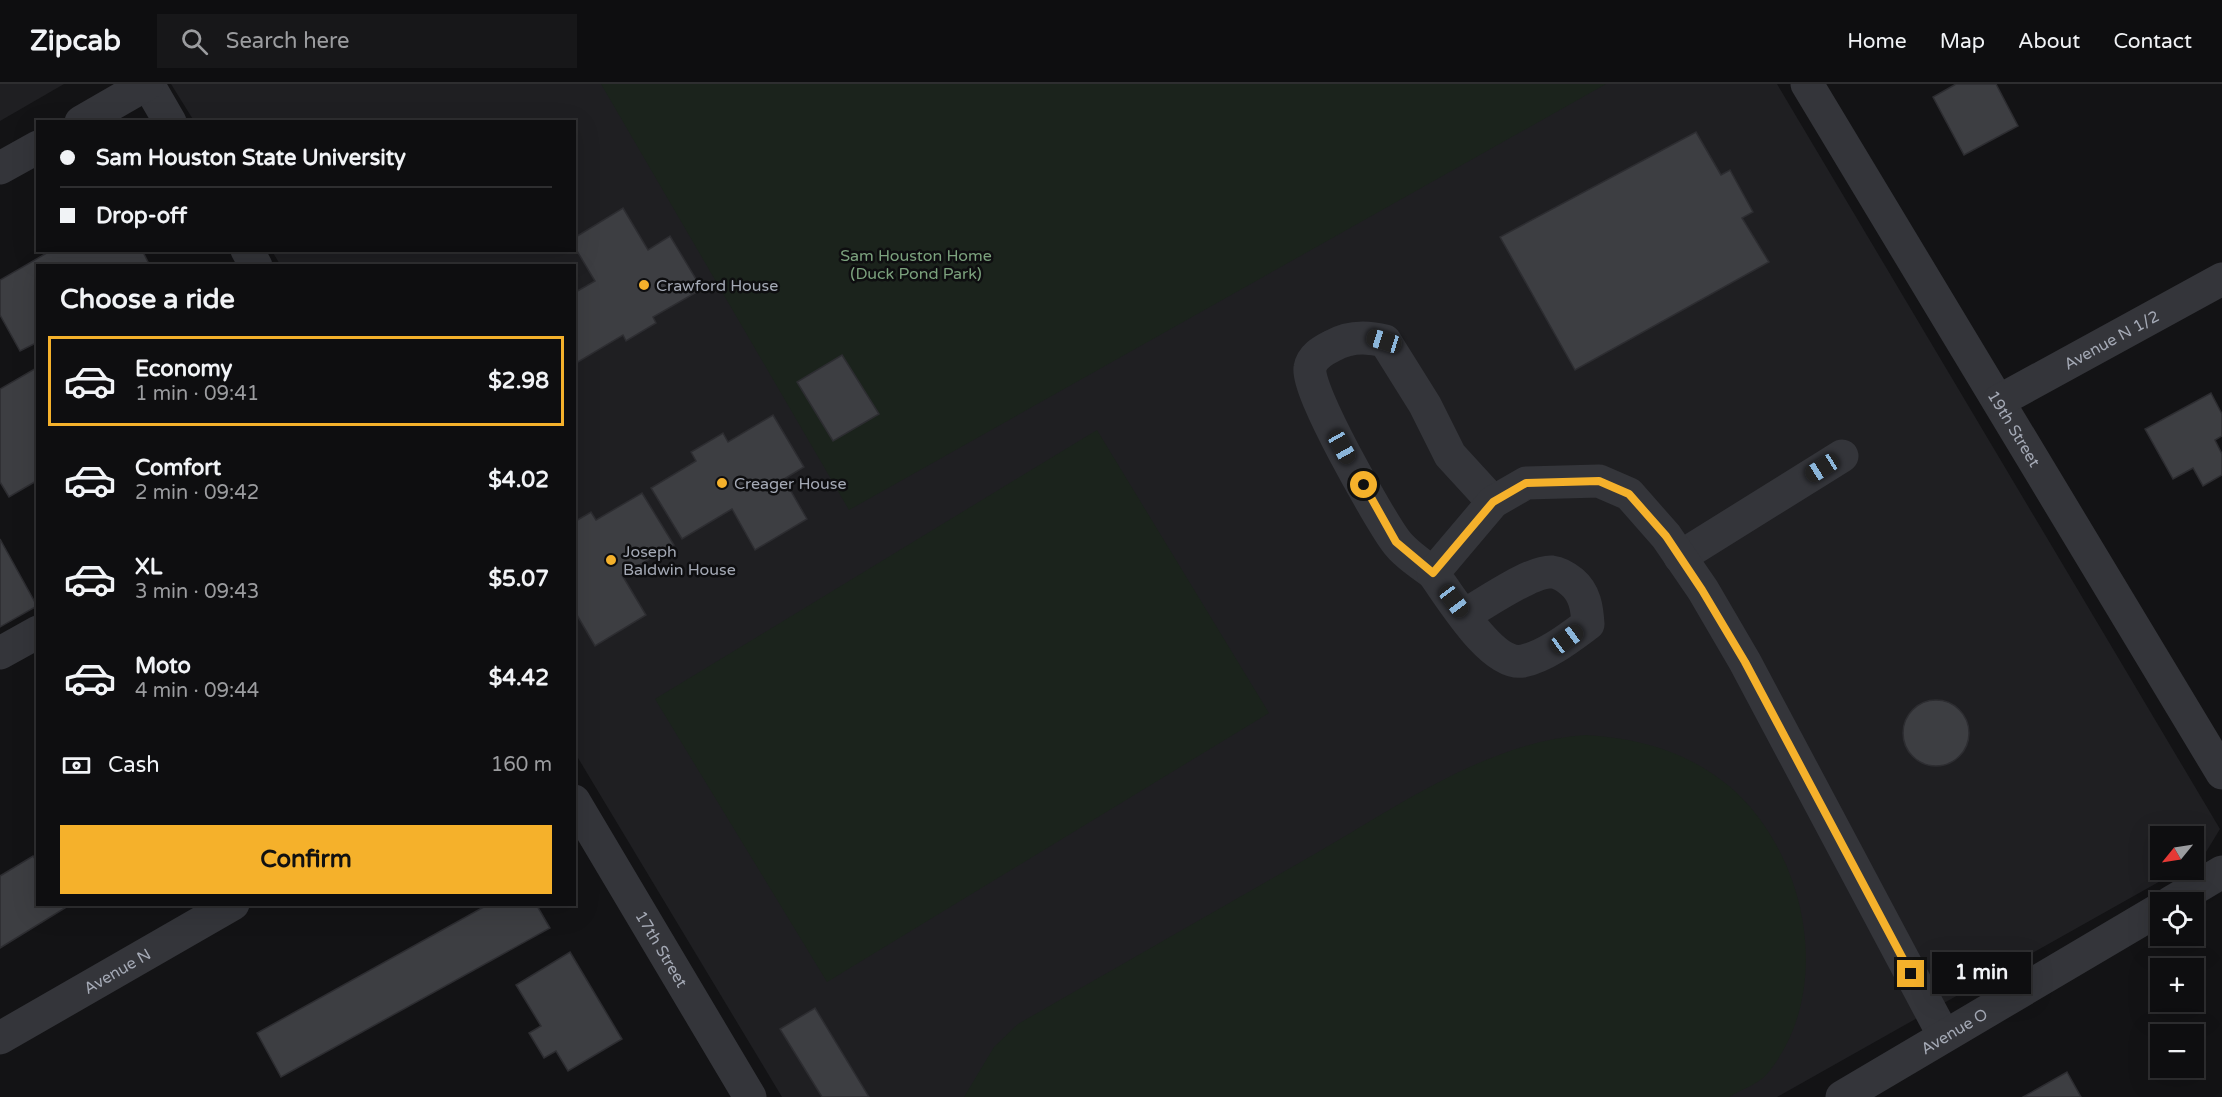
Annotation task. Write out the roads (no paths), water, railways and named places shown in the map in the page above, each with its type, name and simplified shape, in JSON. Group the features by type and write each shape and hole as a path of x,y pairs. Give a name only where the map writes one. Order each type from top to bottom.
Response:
{"street":[{"path":"84,120 147,84 169,120"},
{"name":"19th Street","path":"1807,84 2222,773"},
{"path":"0,168 36,148"},
{"name":"Avenue N 1/2","path":"1999,401 2222,279"},
{"path":"1464,615 1433,573 1396,542 1321,409 1310,384 1310,368 1317,354 1351,338 1370,337 1384,341 1425,405 1450,455 1493,502"},
{"path":"1680,557 1842,456"},
{"path":"1433,573 1493,502 1526,483 1599,481 1629,494 1666,536 1745,662 1944,1036"},
{"path":"0,653 36,633"},
{"name":"17th Street","path":"576,804 750,1097"},
{"path":"2188,892 2222,872"},
{"name":"Avenue N","path":"0,1038 230,906"},
{"name":"Avenue O","path":"1842,1097 2150,915"}],"place":[{"name":"Crawford House","path":"644,285"},
{"name":"Creager House","path":"722,483"},
{"name":"Joseph Baldwin House","path":"611,560"}],"park label":[{"name":"Sam Houston Home (Duck Pond Park)","path":"916,264"}]}
